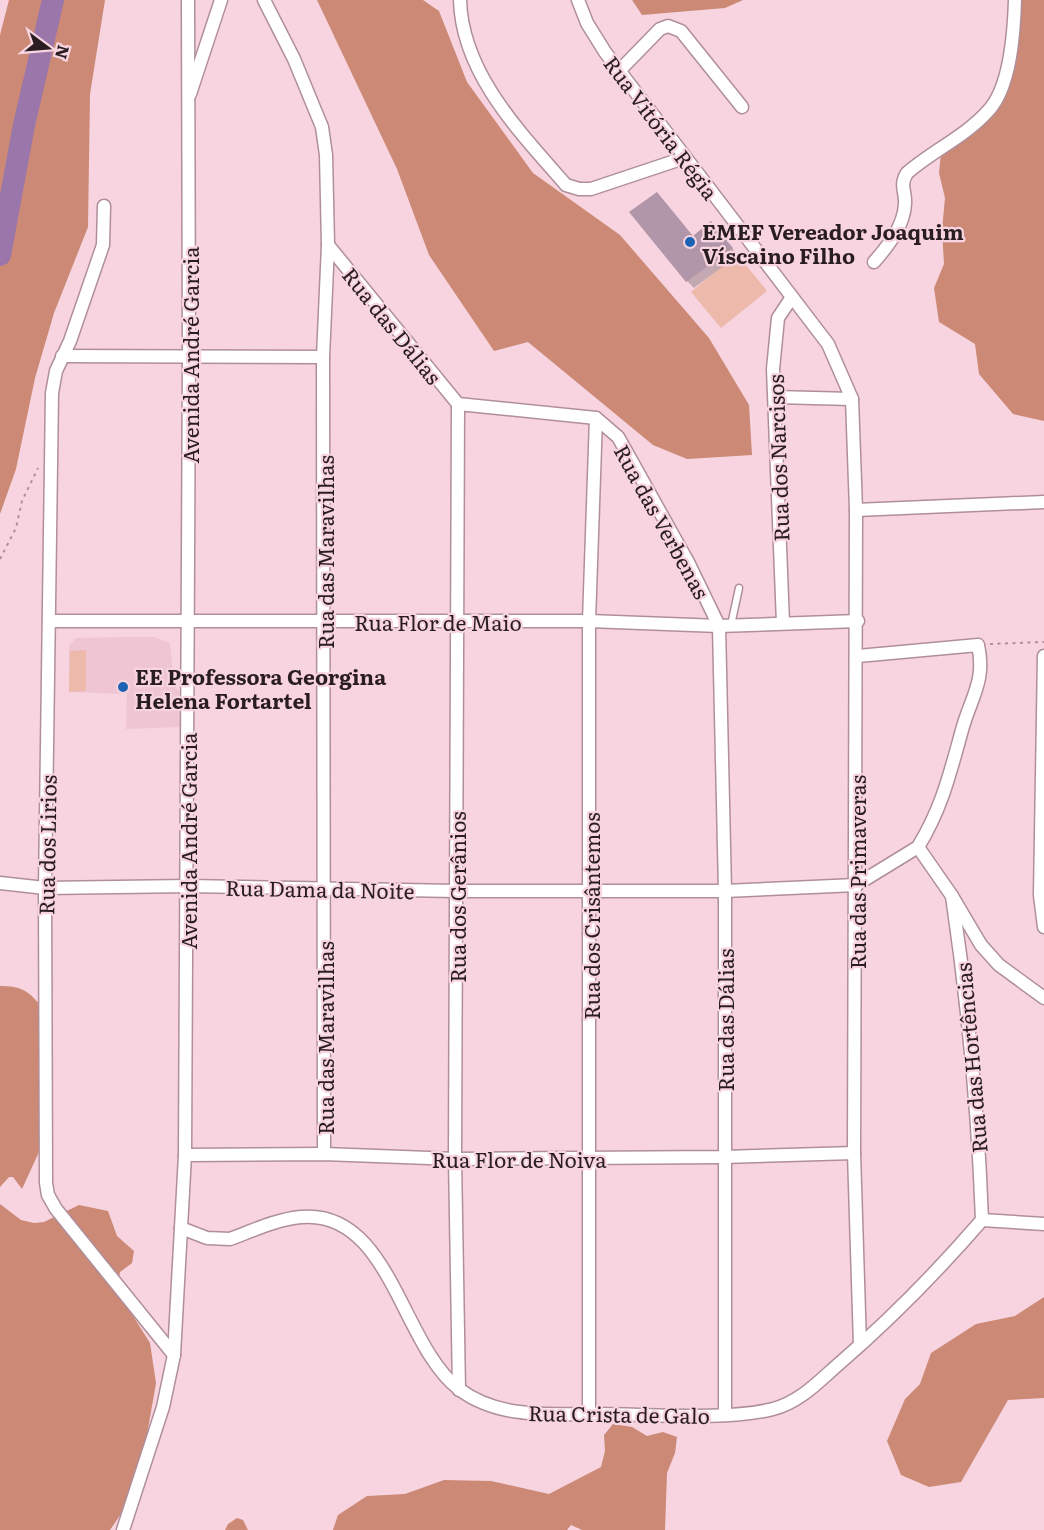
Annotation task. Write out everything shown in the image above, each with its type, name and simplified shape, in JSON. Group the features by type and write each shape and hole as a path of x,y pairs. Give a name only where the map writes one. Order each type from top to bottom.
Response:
{"street":[{"name":"Avenida André Garcia","path":"123,1530 163,1407 174,1355 182,1228 188,886 189,356 186,106 188,0"},
{"path":"186,106 221,0"},
{"name":"Rua das Maravilhas","path":"264,0 294,59 322,127 326,154 328,246 323,357 324,1154"},
{"path":"460,0 462,21 494,98 566,185 579,189 603,186 684,158"},
{"name":"Rua Vitória Régia","path":"578,0 587,24 619,71 828,344 852,399"},
{"path":"874,262 889,244 899,226 905,202 902,184 907,173 989,111 999,95 1014,31 1015,0"},
{"path":"619,71 660,29 668,26 681,31 742,107"},
{"name":"Rua dos Lirios","path":"104,206 103,245 86,296 52,382 45,888 45,1164 48,1196 174,1355"},
{"name":"Rua das Dálias","path":"328,246 458,404"},
{"name":"Rua dos Narcisos","path":"783,623 774,334 778,318 792,297"},
{"path":"62,356 323,357"},
{"path":"775,397 852,399"},
{"name":"Rua das Primaveras","path":"852,399 858,621 854,1153 860,1345"},
{"path":"458,404 596,418"},
{"name":"Rua dos Gerânios","path":"458,404 455,1159 459,1390"},
{"name":"Rua dos Crisântemos","path":"589,1414 589,621 596,418"},
{"name":"Rua das Verbenas","path":"596,418 622,444 725,626"},
{"path":"856,510 1044,502"},
{"name":"Rua Flor de Maio","path":"49,621 589,621 725,626"},
{"path":"725,626 858,621"},
{"name":"Rua das Dálias","path":"725,626 723,1157 725,1414"},
{"path":"858,656 978,645 982,662 979,686 965,718 947,787 918,847 952,896 981,945 999,965 1044,998"},
{"path":"1044,656 1042,895 1044,927"},
{"name":"Rua Dama da Noite","path":"0,883 45,888 188,886 456,891 725,891 856,885 918,847"},
{"name":"Rua das Hortências","path":"952,896 968,1007 975,1084 982,1220"},
{"name":"Rua Flor de Noiva","path":"185,1155 324,1154 455,1159 723,1157 854,1153"},
{"name":"Rua Crista de Galo","path":"182,1228 219,1240 230,1239 299,1217 315,1217 347,1228 361,1238 370,1251 387,1276 432,1359 459,1390 510,1411 550,1415 725,1414 757,1412 788,1404 806,1393 927,1283 982,1220"},
{"path":"982,1220 1044,1224"}],"lane":[{"path":"725,626 738,588"}],"path":[{"path":"0,559 16,528 22,501 40,464"},
{"path":"978,645 1044,642"}],"shaded area":[{"path":"9,0 105,0 90,94 88,227 54,313 35,378 16,469 0,514 0,35"},
{"path":"317,0 423,0 439,11 467,82 533,173 620,235 709,338 749,405 752,455 687,459 653,445 528,342 494,351 429,255 397,169"},
{"path":"632,0 743,0 725,8 642,15"},
{"path":"1021,0 1044,0 1044,421 1013,414 979,374 975,344 939,322 934,288 944,264 942,230 945,198 939,173 941,153 1005,94 1019,35"},
{"path":"737,254 767,291 721,328 691,292"},
{"name":"EE Professora Georgina Helena Fortartel","path":"154,637 170,643 174,683 179,691 180,727 126,729 127,694 69,692 69,645 76,638"},
{"path":"86,650 86,691 69,692 70,651"},
{"path":"0,986 23,990 40,1005 44,1141 22,1189 13,1177 9,1177 0,1187"},
{"path":"0,1204 21,1220 34,1223 44,1222 79,1205 108,1211 117,1236 134,1251 132,1263 120,1272 118,1284 128,1308 150,1343 156,1383 142,1463 123,1511 110,1530 0,1530"},
{"path":"1044,1297 1044,1398 1008,1400 961,1482 929,1487 901,1475 887,1441 905,1399 920,1384 931,1353 976,1324 1015,1316"},
{"path":"613,1424 632,1427 647,1436 663,1432 677,1437 675,1453 667,1473 665,1530 582,1530 571,1525 567,1530 333,1530 338,1515 367,1496 405,1494 444,1480 491,1481 549,1494 601,1467 605,1451 604,1435"},
{"path":"237,1518 243,1520 248,1530 225,1530 228,1524"}],"building":[{"name":"EMEF Vereador Joaquim Víscaino Filho","path":"657,192 693,236 711,221 733,248 686,282 629,212"}],"waterway":[{"path":"0,255 24,125 53,0"}],"place":[{"name":"EMEF Vereador Joaquim Víscaino Filho","path":"690,242"},
{"name":"EE Professora Georgina Helena Fortartel","path":"123,687"}]}
